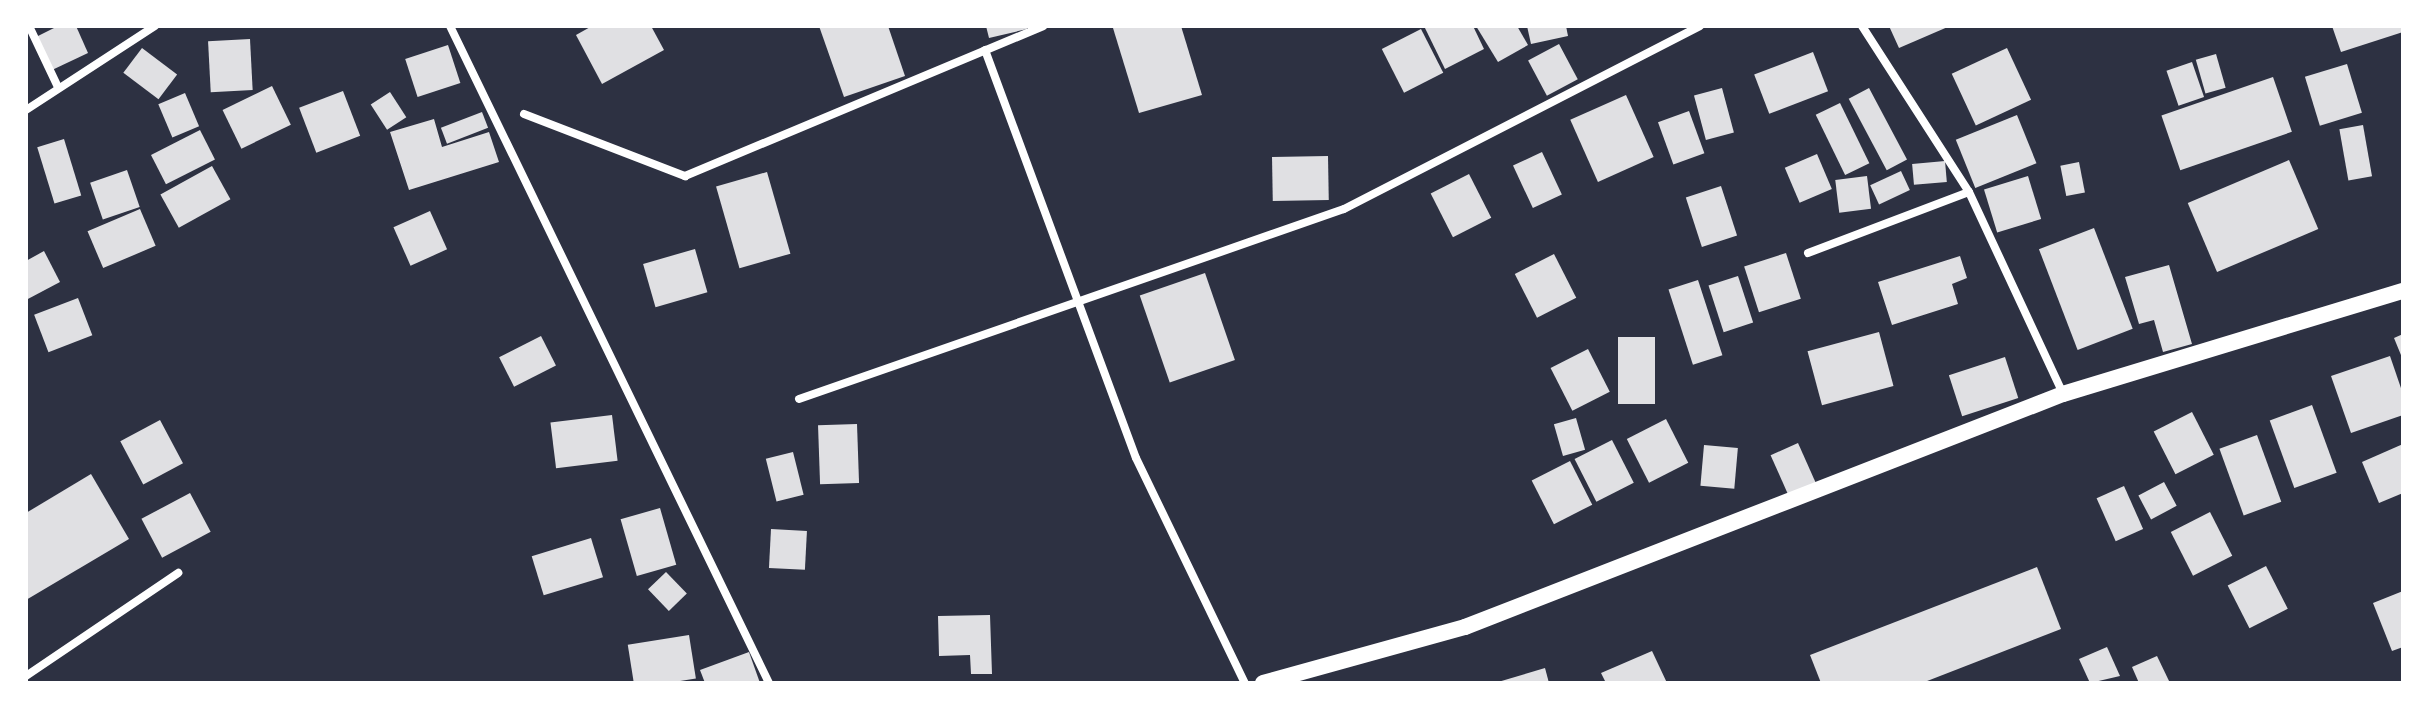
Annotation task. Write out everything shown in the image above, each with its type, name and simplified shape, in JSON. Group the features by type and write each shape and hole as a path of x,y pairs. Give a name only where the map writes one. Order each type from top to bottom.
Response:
{"main road":[{"path":"1263,683 1465,627 2063,394 2403,291"}],"street":[{"path":"29,26 58,87"},
{"path":"26,110 155,26"},
{"path":"450,26 769,683"},
{"path":"524,114 685,176 1043,26"},
{"path":"799,399 1344,209 1700,26"},
{"path":"1862,26 1969,192 2063,394"},
{"path":"985,50 1136,458 1245,683"},
{"path":"1808,253 1969,192"},
{"path":"26,676 178,573"}],"building":[{"path":"58,26 76,26 88,53 52,70 36,37"},
{"path":"592,26 651,26 664,50 602,84 576,35"},
{"path":"819,26 888,26 905,76 844,97"},
{"path":"986,26 1026,26 1027,29 989,38"},
{"path":"1181,26 1202,95 1139,113 1113,28"},
{"path":"1424,26 1473,26 1484,49 1445,69"},
{"path":"1476,26 1517,26 1528,45 1498,62"},
{"path":"1527,26 1566,26 1568,36 1531,44"},
{"path":"1889,26 1950,26 1899,48"},
{"path":"2332,26 2403,26 2403,32 2341,52"},
{"path":"1421,29 1443,73 1404,93 1382,49"},
{"path":"250,39 253,90 211,92 208,41"},
{"path":"1559,44 1578,79 1547,96 1528,60"},
{"path":"448,45 460,83 418,97 405,59"},
{"path":"142,48 177,74 158,99 123,73"},
{"path":"2007,48 2031,100 1976,125 1952,74"},
{"path":"1813,52 1828,91 1769,114 1754,75"},
{"path":"2216,54 2226,88 2205,93 2196,60"},
{"path":"2192,62 2204,97 2179,106 2166,71"},
{"path":"2347,64 2362,113 2320,126 2305,77"},
{"path":"2273,77 2292,132 2180,170 2161,115"},
{"path":"272,86 291,125 241,149 223,110"},
{"path":"1722,88 1734,132 1706,140 1694,96"},
{"path":"1869,88 1907,160 1887,170 1849,99"},
{"path":"343,91 360,136 316,153 299,108"},
{"path":"390,92 406,117 387,130 371,105"},
{"path":"185,93 199,126 172,137 158,104"},
{"path":"1626,95 1654,157 1598,182 1570,120"},
{"path":"1840,103 1869,163 1845,175 1816,115"},
{"path":"1689,111 1704,153 1673,165 1658,122"},
{"path":"482,112 488,128 447,144 441,128"},
{"path":"2017,115 2036,163 1975,188 1956,140"},
{"path":"434,119 442,147 489,132 499,162 409,190 390,132"},
{"path":"2363,125 2372,176 2348,180 2339,129"},
{"path":"200,130 215,159 166,184 151,155"},
{"path":"64,139 81,195 54,204 37,147"},
{"path":"1542,152 1562,195 1533,208 1513,166"},
{"path":"1817,154 1832,189 1800,203 1785,168"},
{"path":"1328,156 1329,200 1273,201 1272,157"},
{"path":"2289,160 2318,229 2217,272 2188,203"},
{"path":"1945,161 1947,182 1914,185 1912,164"},
{"path":"2079,162 2085,192 2066,196 2060,166"},
{"path":"212,166 230,199 179,228 160,195"},
{"path":"127,170 140,207 103,220 90,183"},
{"path":"1901,171 1910,190 1879,204 1870,185"},
{"path":"767,172 790,254 739,268 716,187"},
{"path":"1469,174 1491,218 1453,237 1431,194"},
{"path":"1867,176 1871,209 1839,213 1835,180"},
{"path":"2028,176 2041,219 1997,232 1984,189"},
{"path":"1721,186 1737,235 1702,247 1686,197"},
{"path":"140,209 156,246 103,268 88,231"},
{"path":"430,211 447,249 411,266 393,227"},
{"path":"2094,228 2133,329 2078,350 2039,249"},
{"path":"695,249 707,292 655,307 643,264"},
{"path":"44,251 60,282 26,300 26,261"},
{"path":"1786,253 1801,299 1759,312 1744,267"},
{"path":"1554,254 1576,298 1537,318 1515,274"},
{"path":"1960,256 1967,278 1952,284 1958,304 1892,325 1878,282"},
{"path":"2169,265 2192,344 2163,352 2154,320 2139,324 2125,277"},
{"path":"1205,273 1235,360 1170,382 1140,295"},
{"path":"1738,276 1753,323 1724,332 1709,286"},
{"path":"1698,280 1722,355 1693,365 1669,290"},
{"path":"78,298 92,335 48,352 34,315"},
{"path":"1879,332 1893,386 1822,405 1808,351"},
{"path":"2403,334 2403,360 2394,338"},
{"path":"541,336 556,365 514,387 499,357"},
{"path":"1618,337 1655,337 1655,404 1618,404"},
{"path":"1588,349 1610,392 1572,411 1551,368"},
{"path":"2390,356 2403,394 2403,415 2351,433 2331,376"},
{"path":"2005,357 2018,398 1962,416 1949,375"},
{"path":"2312,405 2337,473 2294,488 2270,420"},
{"path":"2192,412 2214,455 2175,474 2154,432"},
{"path":"612,415 618,461 556,468 550,423"},
{"path":"1576,418 1585,450 1563,456 1554,424"},
{"path":"1666,419 1688,463 1649,483 1627,439"},
{"path":"160,420 183,463 143,484 120,441"},
{"path":"857,424 859,483 820,484 818,425"},
{"path":"2257,435 2281,502 2244,515 2219,449"},
{"path":"1612,440 1634,483 1596,502 1575,459"},
{"path":"1798,443 1817,485 1789,497 1771,455"},
{"path":"2403,444 2403,493 2379,503 2362,462"},
{"path":"1704,445 1738,448 1734,489 1700,486"},
{"path":"793,452 804,495 776,501 766,459"},
{"path":"1570,461 1592,505 1554,524 1532,481"},
{"path":"91,474 129,539 26,600 26,513"},
{"path":"2164,482 2177,506 2151,519 2138,496"},
{"path":"2124,486 2143,529 2116,541 2097,498"},
{"path":"190,493 211,532 162,558 141,519"},
{"path":"660,508 676,565 637,576 621,519"},
{"path":"2210,512 2232,556 2193,576 2171,532"},
{"path":"771,529 807,531 805,570 769,568"},
{"path":"591,538 603,577 544,595 532,556"},
{"path":"2266,566 2288,609 2249,628 2228,586"},
{"path":"2037,567 2061,629 1922,683 1821,683 1810,655"},
{"path":"666,572 687,594 669,611 648,589"},
{"path":"2403,591 2403,647 2392,651 2373,603"},
{"path":"990,615 992,674 971,674 970,655 939,656 938,616"},
{"path":"689,635 696,678 667,683 634,683 628,645"},
{"path":"2107,647 2120,676 2090,683 2079,659"},
{"path":"1652,651 1667,683 1606,683 1601,673"},
{"path":"749,652 760,683 705,683 700,670"},
{"path":"2157,656 2170,683 2139,683 2132,667"},
{"path":"1545,668 1549,683 1498,683 1498,682"}]}
